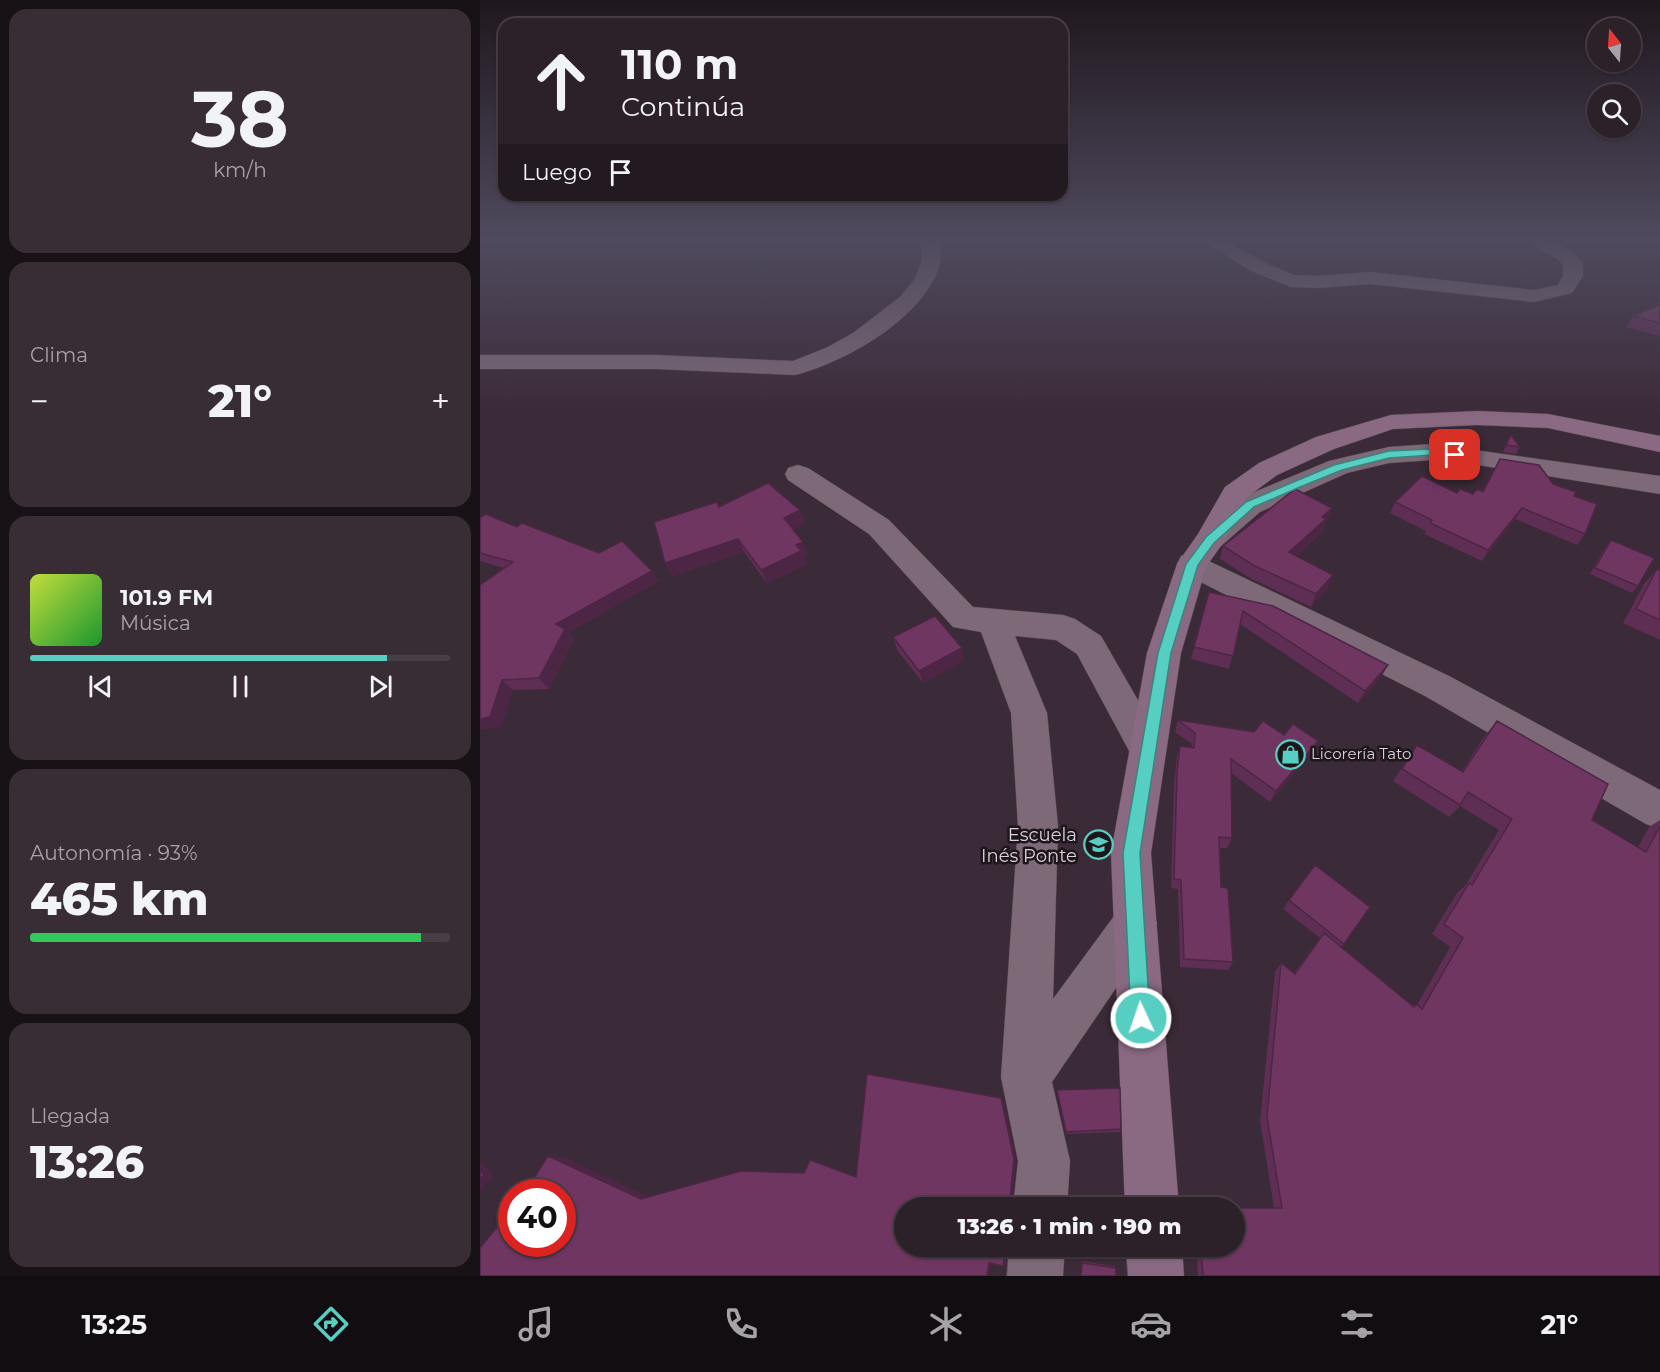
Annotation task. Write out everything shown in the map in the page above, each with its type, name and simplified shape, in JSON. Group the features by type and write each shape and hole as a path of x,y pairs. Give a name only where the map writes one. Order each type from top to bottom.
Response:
{"street":[{"path":"480,362 635,361 795,368 815,363 840,351 885,321 908,300"},
{"path":"1151,1197 1131,853 1164,653 1201,552 1235,493 1268,469 1325,443 1390,422 1477,418 1548,421 1660,444"},
{"path":"1201,552 1250,505 1338,467 1389,455 1432,452 1660,485"},
{"path":"798,474 879,527 963,618 1063,628 1089,645 1147,749"},
{"path":"1201,552 1660,811"},
{"path":"993,621 1029,712 1038,826 1026,1077 1044,1161 1041,1197"},
{"path":"1026,1077 1135,923"},
{"path":"1035,1276 1036,1257"},
{"path":"1155,1257 1156,1276"}],"building":[{"path":"1660,303 1660,323 1633,316 1659,305"},
{"path":"1511,435 1520,447 1506,445"},
{"path":"1500,459 1539,465 1553,484 1576,492 1574,496 1597,504 1585,534 1522,508 1488,550 1430,523 1432,520 1395,502 1422,476 1457,493 1460,489 1473,494 1477,489 1483,492"},
{"path":"768,483 800,510 784,518 803,542 796,545 801,551 761,570 738,539 665,563 654,522 717,502 719,507"},
{"path":"1295,489 1332,508 1322,517 1326,519 1289,552 1333,575 1316,594 1253,565 1223,546"},
{"path":"486,514 517,527 522,523 599,553 622,541 652,571 556,624 565,629 539,678 502,680 490,717 480,719 480,585 513,562 480,553 480,518"},
{"path":"1611,540 1654,558 1638,586 1595,568"},
{"path":"1657,569 1660,571 1660,620 1636,609"},
{"path":"1209,592 1273,606 1388,665 1365,691 1243,611 1233,656 1194,647"},
{"path":"935,616 962,648 919,671 893,637"},
{"path":"1178,720 1254,732 1263,721 1284,735 1293,724 1318,741 1276,791 1231,759 1232,838 1219,837 1221,887 1228,888 1233,962 1184,959 1181,880 1174,879 1177,772 1180,746 1194,748 1195,733"},
{"path":"1497,721 1608,784 1592,820 1646,852 1660,826 1660,1276 1203,1276 1202,1257 1245,1257 1245,1208 1282,1208 1267,1117 1281,963 1295,974 1324,933 1414,1007 1416,1004 1422,1009 1463,938 1444,924 1469,883 1472,885 1512,819 1468,792 1460,805 1402,769 1417,745 1463,772"},
{"path":"1315,865 1370,907 1344,944 1289,900"},
{"path":"867,1074 1001,1098 1014,1159 1010,1197 894,1197 894,1257 1004,1257 1003,1266 989,1263 987,1276 480,1276 480,1248 498,1226 498,1257 576,1257 576,1179 533,1179 548,1156 641,1199 741,1171 804,1173 810,1160 856,1177"},
{"path":"1120,1088 1121,1129 1066,1132 1057,1090"},
{"path":"1082,1263 1116,1268 1116,1276 1081,1276"}],"place":[{"name":"Licorería Tato","path":"1290,754"},
{"name":"Escuela Inés Ponte","path":"1098,845"}],"route":[{"path":"1141,1018 1131,853 1164,653 1192,564 1210,540 1250,505 1296,484 1338,467 1389,455 1432,452 1455,455"}]}
